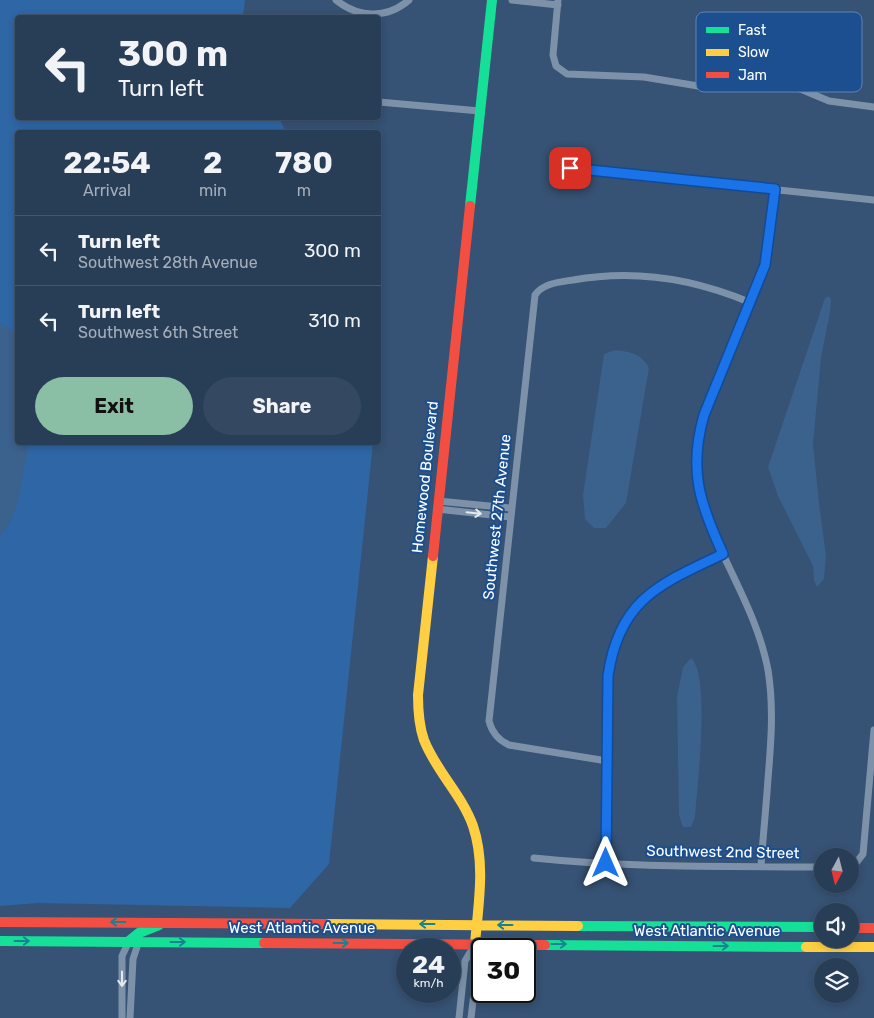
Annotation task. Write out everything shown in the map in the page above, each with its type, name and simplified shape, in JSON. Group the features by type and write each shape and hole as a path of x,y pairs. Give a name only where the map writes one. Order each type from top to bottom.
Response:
{"main road":[{"name":"Homewood Boulevard","path":"475,938 480,864 473,827 459,798 432,757 424,740 418,710 418,694 492,0"},
{"name":"West Atlantic Avenue","path":"0,922 814,928"},
{"path":"134,941 139,932 167,923"},
{"path":"742,927 742,946"},
{"path":"859,928 874,928"},
{"name":"West Atlantic Avenue","path":"0,941 471,944"},
{"name":"West Atlantic Avenue","path":"536,944 874,947"}],"street":[{"path":"336,0 347,8 367,15 393,10 409,0"},
{"path":"512,0 558,2 552,55 556,66 567,74 644,77 696,86"},
{"path":"806,92 829,101 874,107"},
{"path":"381,102 480,110"},
{"path":"554,173 570,168 874,200"},
{"path":"761,866 772,731 768,668 757,630 701,503 697,478 698,440 704,415 765,265 775,189"},
{"name":"Southwest 27th Avenue","path":"607,761 509,745 494,734 491,728 489,715 535,295 538,290 549,285 589,277 636,275 682,280 713,288 749,302"},
{"path":"437,505 511,508"},
{"path":"437,505 510,517"},
{"path":"606,863 608,676 610,659 620,632 632,612 652,592 670,579 723,554"},
{"path":"859,860 864,848 874,730"},
{"name":"Southwest 2nd Street","path":"534,858 571,862 677,866 814,867"},
{"path":"122,1018 122,956 134,941"},
{"path":"130,1018 134,941"},
{"path":"459,1018 466,961 471,952"},
{"path":"471,1018 473,1003"}],"shaded area":[{"path":"0,0 245,0 243,15 15,15 15,120 280,120 285,130 15,130 15,445 373,445 329,864 290,908 38,903 0,906"},
{"path":"829,296 831,300 830,312 821,358 813,444 826,556 824,579 817,587 814,580 813,566 778,496 768,467 825,298"},
{"path":"0,323 15,333 15,445 28,445 17,504 8,526 0,536"},
{"path":"615,350 639,356 649,368 626,503 606,528 594,528 585,519 583,495 604,354"},
{"path":"691,658 697,669 702,708 700,758 695,817 691,827 683,827 679,815 677,697 683,667"}],"traffic: fast":[{"path":"470,206 492,0"},
{"path":"129,941 139,933 159,925"},
{"path":"578,926 814,927"},
{"path":"0,941 264,943"},
{"path":"545,945 806,947"}],"traffic: slow":[{"path":"433,556 418,695 419,718 422,735 429,751 468,815 477,840 480,885 476,938"},
{"path":"326,924 578,926"},
{"path":"806,947 874,947"}],"traffic: jam":[{"path":"433,556 470,206"},
{"path":"0,922 326,924"},
{"path":"859,928 874,928"},
{"path":"264,943 545,945"}],"route":[{"path":"570,168 775,189 765,265 704,415 698,440 696,459 698,490 708,521 723,554 670,579 639,604 625,622 610,659 608,676 606,863"}]}
